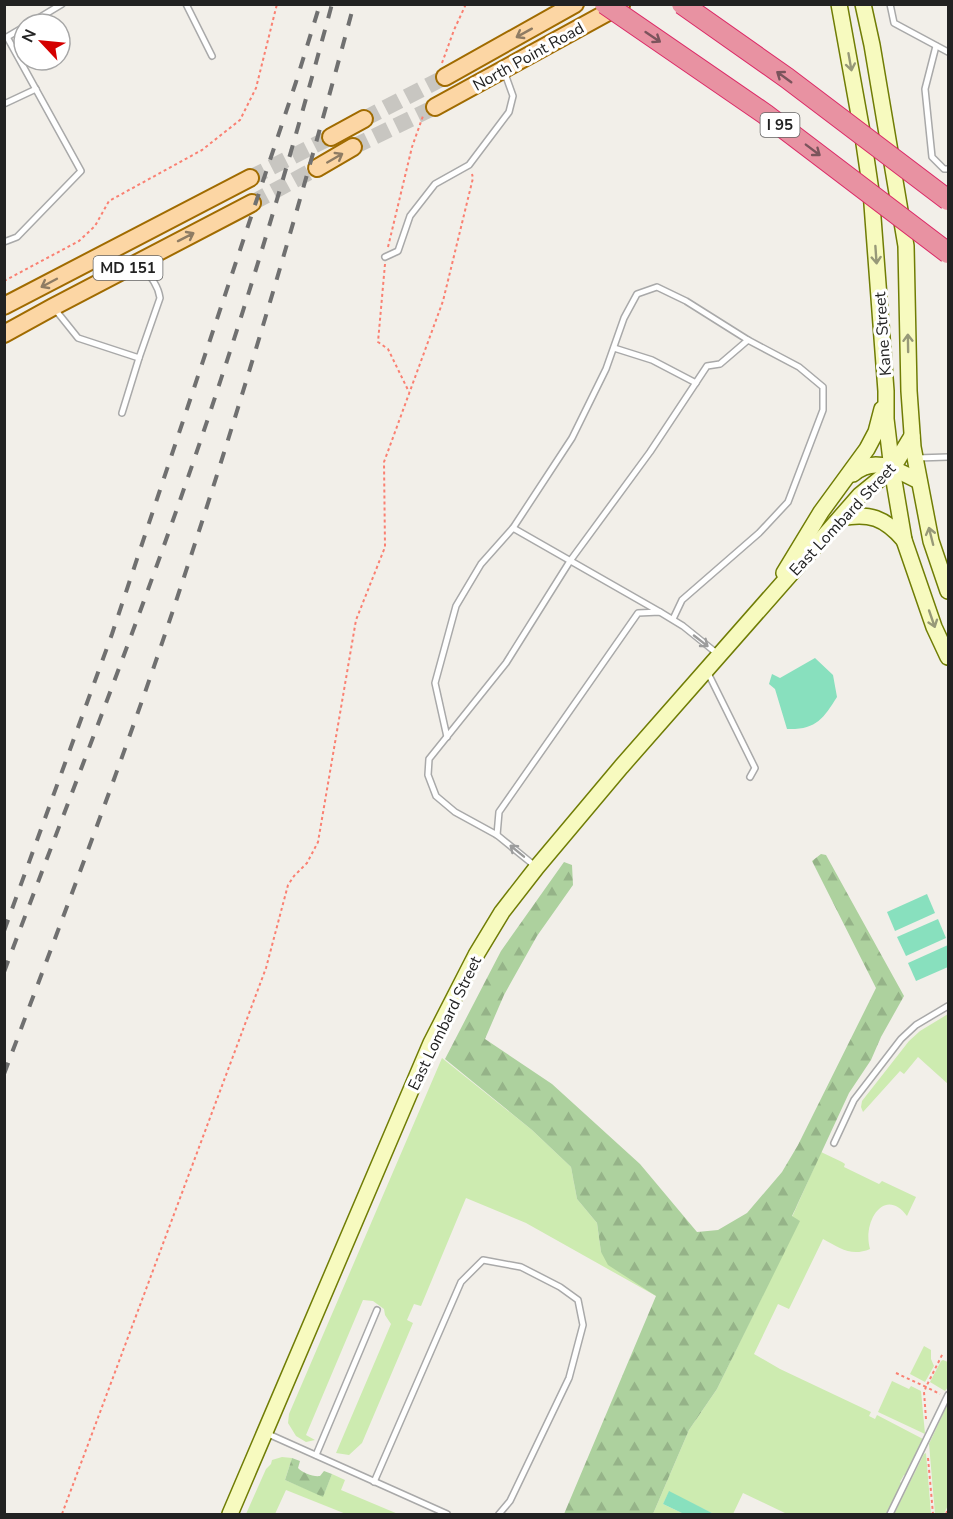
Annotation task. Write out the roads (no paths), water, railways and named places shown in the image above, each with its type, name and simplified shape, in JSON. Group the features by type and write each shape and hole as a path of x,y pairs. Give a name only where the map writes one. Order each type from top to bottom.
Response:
{"highway":[{"name":"I 95","path":"605,4 765,114 948,253"},
{"name":"I 95","path":"682,4 787,78 948,200"}],"main road":[{"name":"North Point Road","path":"442,75 575,4"},
{"name":"North Point Road","path":"429,111 622,4"},
{"name":"Kane Street","path":"839,4 871,191 886,391 886,419 904,540 934,627 948,657"},
{"name":"Kane Street","path":"863,4 906,246 909,391 915,459 931,541 948,591"},
{"path":"331,137 364,119"},
{"path":"317,168 353,147"},
{"name":"MD 151","path":"4,306 250,178"},
{"name":"MD 151","path":"4,334 252,203"},
{"path":"75,269 85,290"},
{"path":"842,484 876,432 886,391"},
{"name":"East Lombard Street","path":"230,1515 431,1043 476,955 502,912 621,767 860,495 892,468 912,436"},
{"path":"842,484 865,465 876,464 892,468 919,481"},
{"name":"East Lombard Street","path":"769,600 821,512 842,484"},
{"path":"841,518 860,514 872,517 886,523 904,540"}],"lane":[{"path":"49,12 62,4"},
{"path":"186,4 212,56"},
{"path":"890,4 894,23 948,52"},
{"path":"936,46 925,89 932,157 944,169 948,169"},
{"path":"386,257 398,251 410,216 435,184 469,165 509,112 513,96 504,69"},
{"path":"4,242 16,237 81,171 27,72"},
{"path":"4,104 36,88"},
{"path":"122,413 160,298 154,281 138,262"},
{"path":"447,736 435,683 456,606 481,564 513,528 573,438 606,369 624,318 638,294 657,287 686,301 748,340 800,367 823,387 823,410 788,502 759,533 682,600 673,619"},
{"path":"52,307 78,338 139,358"},
{"path":"537,867 497,835 455,812 435,796 428,775 429,759 506,663 570,561 650,452 707,366 720,364 748,340"},
{"path":"614,348 652,360 696,383"},
{"path":"915,459 948,457"},
{"path":"513,528 673,619 720,655"},
{"path":"497,835 499,812 638,613 660,612"},
{"path":"707,670 755,768 750,777"},
{"path":"834,1143 854,1100 895,1046 916,1025 948,1006"},
{"path":"374,1482 461,1282 483,1260 521,1268 560,1287 578,1300 583,1325 569,1378 510,1501 499,1515"},
{"path":"316,1455 377,1310"},
{"path":"890,1515 948,1396"},
{"path":"265,1432 447,1515"}],"tunnel":[{"path":"364,119 445,77"},
{"path":"353,147 435,107"},
{"path":"250,178 331,137"},
{"path":"252,203 317,168"}],"railway":[{"path":"4,931 112,634 320,4"},
{"path":"4,972 116,677 196,454 265,239 332,4"},
{"path":"4,1074 84,862 187,569 262,328 354,4"}]}
